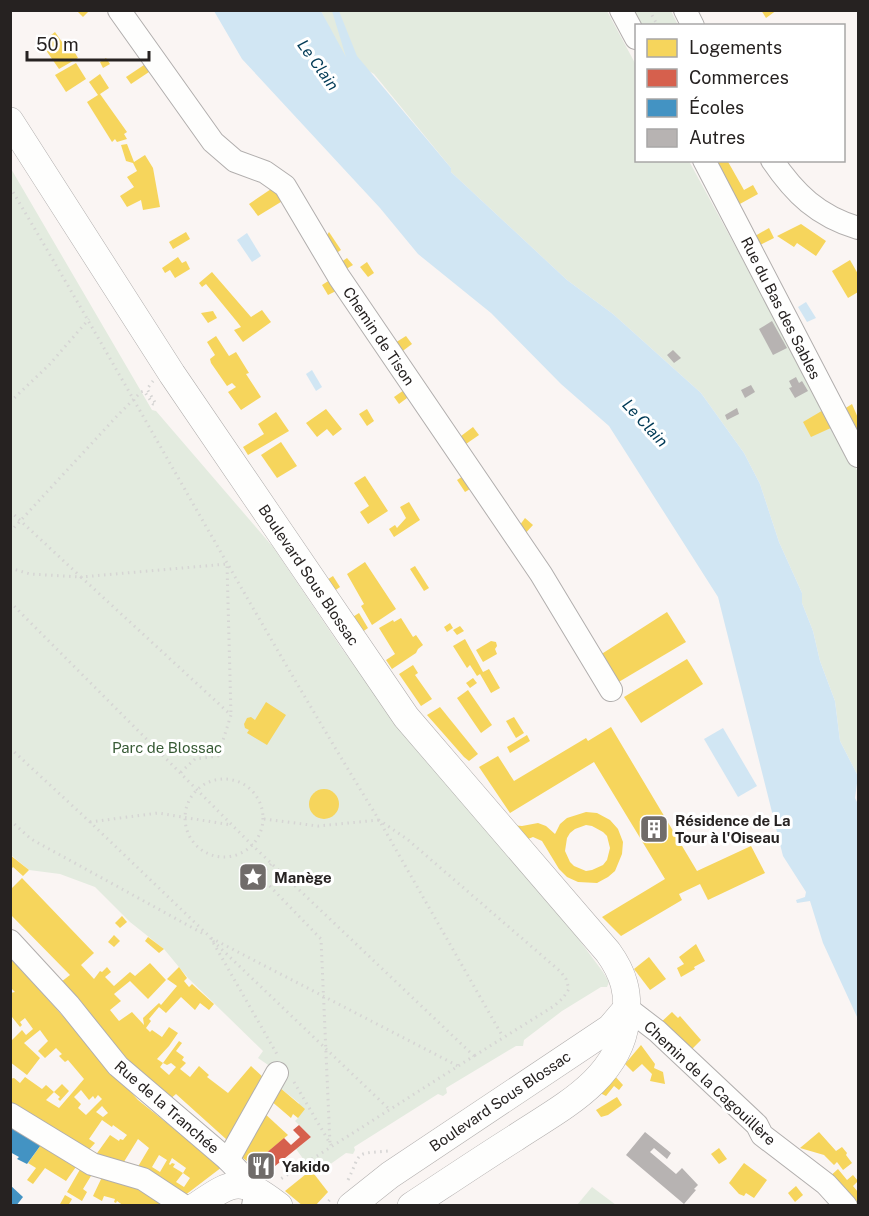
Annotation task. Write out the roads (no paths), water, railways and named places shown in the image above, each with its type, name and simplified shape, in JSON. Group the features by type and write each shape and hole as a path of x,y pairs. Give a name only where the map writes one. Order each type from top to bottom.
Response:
{"main road":[{"name":"Boulevard Sous Blossac","path":"10,121 172,374 406,717 616,963 626,988 625,1031 611,1063 593,1084 413,1205"},
{"name":"Boulevard Sous Blossac","path":"352,1196 610,1028 627,1008"},
{"path":"196,1206 230,1186 240,1184 266,1196"}],"street":[{"name":"Chemin de Tison","path":"119,10 213,142 235,161 265,172 285,186 345,285 541,574 611,690"},
{"path":"621,10 635,36"},
{"path":"685,10 692,24"},
{"name":"Rue du Bas des Sables","path":"705,162 858,456"},
{"path":"773,162 788,184 805,200 835,219 858,228"},
{"name":"Rue de la Tranchée","path":"10,941 69,1005 118,1066 228,1160 266,1196"},
{"name":"Chemin de la Cagouillère","path":"627,1008 657,1031 757,1125 762,1135 826,1184 846,1206"},
{"path":"228,1160 282,1068"},
{"path":"10,1114 92,1164 142,1179 184,1206"}],"water":[{"name":"Le Clain","path":"214,11 321,11 346,57 332,11 339,11 357,56 451,168 451,172 567,280 613,314 701,393 744,453 760,484 779,542 802,593 802,603 835,701 840,741 858,776 855,798 858,804 858,1019 823,943 810,901 797,903 796,900 805,897 806,892 783,856 718,597 609,426 561,384 491,313 418,254 380,208 242,59"},
{"path":"247,233 261,256 252,262 237,240"},
{"path":"806,302 816,318 807,322 798,307"},
{"path":"312,370 322,387 316,391 306,374"},
{"path":"723,728 757,786 738,797 704,739"}],"place":[{"name":"Résidence de La Tour à l'Oiseau","path":"654,829"},
{"name":"Manège","path":"253,877"},
{"name":"Yakido","path":"261,1166"}],"park label":[{"name":"Parc de Blossac","path":"167,747"}]}
